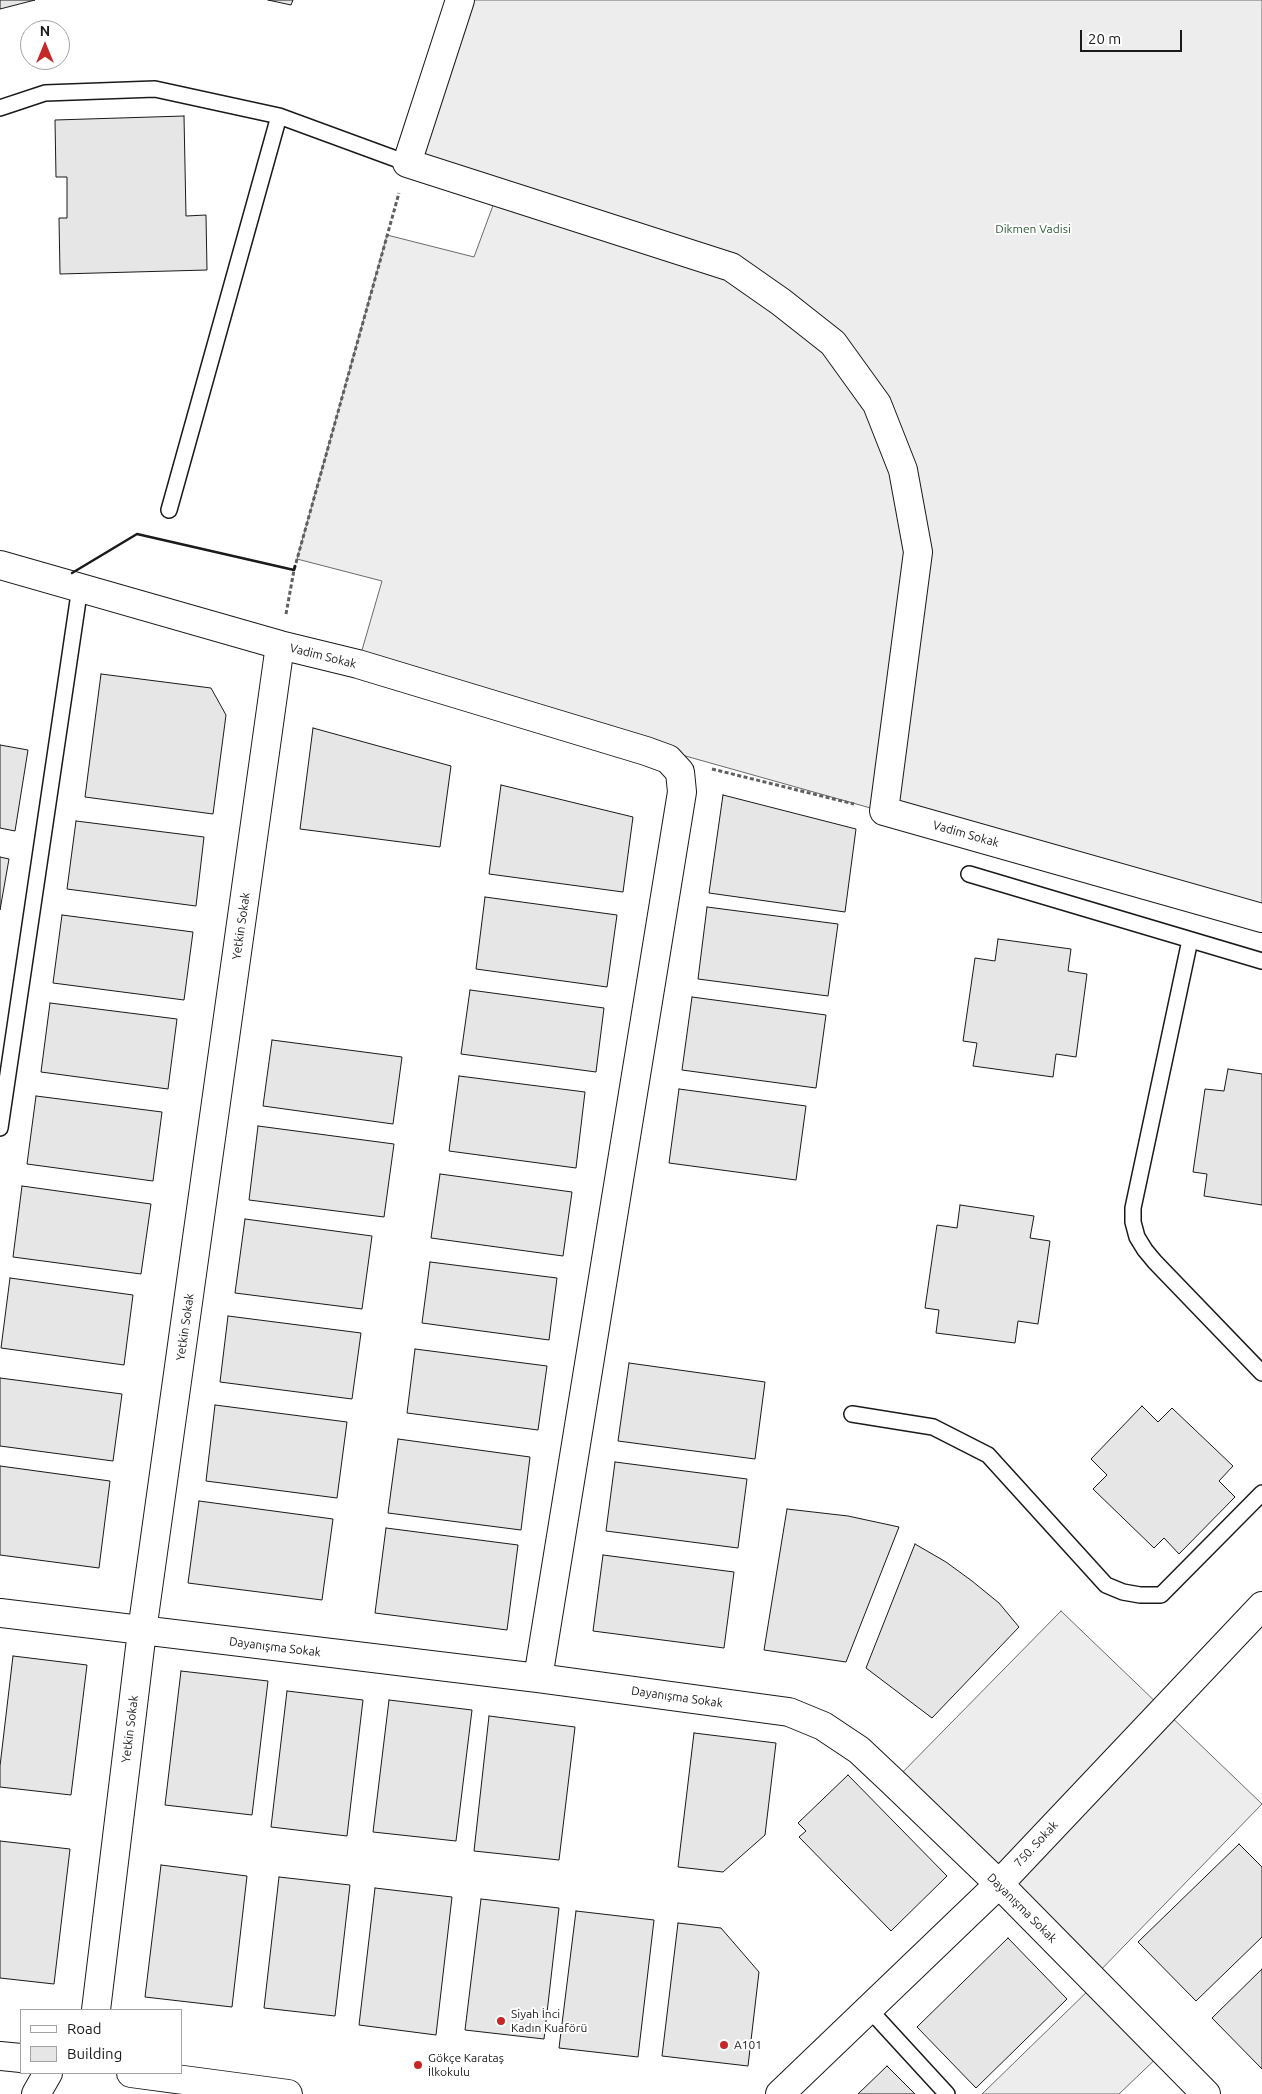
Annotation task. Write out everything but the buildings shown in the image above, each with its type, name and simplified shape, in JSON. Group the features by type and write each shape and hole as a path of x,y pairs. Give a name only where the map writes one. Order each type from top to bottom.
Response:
{"street":[{"path":"460,0 407,163 731,268 781,302 833,344 877,404 903,470 918,552 884,811"},
{"name":"Vadim Sokak","path":"0,565 280,645 358,664 657,755"},
{"name":"Yetkin Sokak","path":"96,2009 142,1631 280,645"},
{"path":"538,1678 682,792 680,772 657,755"},
{"name":"Vadim Sokak","path":"884,811 1262,918"},
{"name":"750. Sokak","path":"780,2094 998,1884 1262,1606"},
{"name":"Dayanışma Sokak","path":"0,1613 538,1678 789,1712 822,1726 859,1750 998,1884 1206,2094"},
{"path":"0,2056 20,2058"},
{"path":"36,2094 47,2074"},
{"path":"138,2074 288,2094"}],"lane":[{"path":"0,108 45,93 156,89 279,116 407,163"},
{"path":"169,510 279,116"},
{"path":"0,1128 80,587"},
{"path":"969,874 1262,961"},
{"path":"1190,940 1133,1208 1133,1222 1137,1237 1150,1256 1262,1373"},
{"path":"852,1414 933,1427 988,1455 1106,1585 1123,1592 1140,1595 1161,1595 1262,1493"},
{"path":"868,2008 947,2094"}],"path":[{"path":"280,645 294,570 407,163"},
{"path":"657,755 884,811"}],"shaded area":[{"name":"Dikmen Vadisi","path":"460,0 1262,0 1262,918 358,664 382,581 297,559 387,235 474,257 498,192 407,163"},
{"path":"1061,1611 1262,1804 1092,1979 893,1782"},
{"path":"1096,1983 1164,2051 1119,2094 982,2094"}],"wall":[{"path":"72,573 137,534 294,570 295,566"}],"place":[{"name":"Siyah İnci Kadın Kuaförü","path":"501,2021"},
{"name":"A101","path":"724,2045"},
{"name":"Gökçe Karataş İlkokulu","path":"418,2065"}]}
